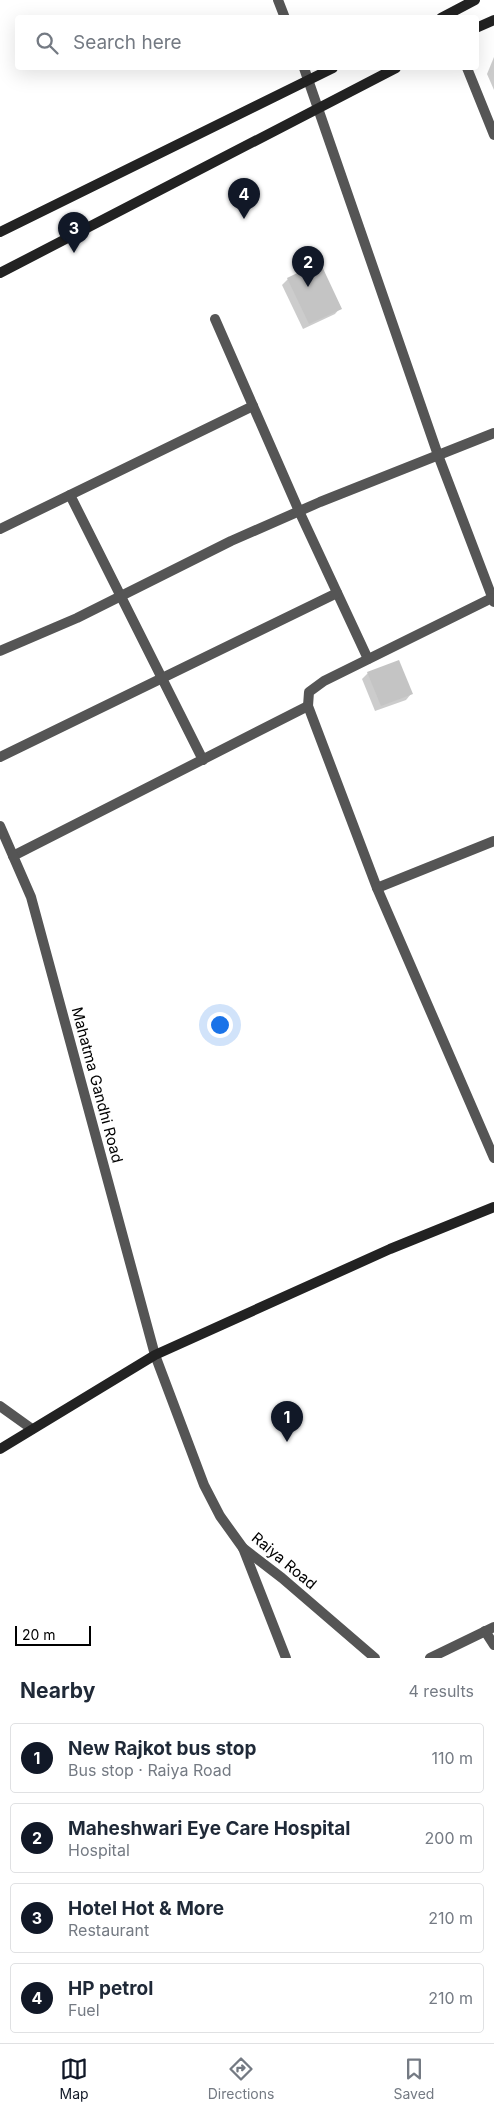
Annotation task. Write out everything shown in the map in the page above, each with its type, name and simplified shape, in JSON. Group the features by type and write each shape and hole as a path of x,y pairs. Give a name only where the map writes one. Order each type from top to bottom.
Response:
{"main road":[{"path":"449,15 475,0"},
{"path":"479,27 494,20"},
{"path":"0,232 328,70"},
{"path":"0,273 392,70"},
{"path":"0,1449 154,1355 390,1249 494,1207"}],"street":[{"path":"278,0 284,15"},
{"path":"305,70 438,455 493,600 324,681 309,692 308,706 377,888 494,1158"},
{"path":"468,70 494,134"},
{"path":"215,319 299,511 368,659"},
{"path":"0,529 253,406"},
{"path":"0,651 77,618 231,541 299,511 494,433"},
{"path":"70,495 203,760"},
{"path":"0,757 337,593"},
{"path":"13,856 308,706"},
{"name":"Mahatma Gandhi Road","path":"0,826 31,897 154,1355"},
{"path":"377,888 494,841"},
{"name":"Raiya Road","path":"154,1355 204,1485 220,1516 243,1548 282,1578 375,1658"},
{"path":"0,1406 32,1429"},
{"path":"243,1548 286,1658"},
{"path":"430,1658 489,1629 494,1645"}],"building":[{"path":"320,262 342,309 309,324 287,278"},
{"path":"399,660 413,694 381,706 367,672"}],"place":[{"name":"HP petrol","path":"244,219"},
{"name":"Hotel Hot & More","path":"74,253"},
{"name":"Maheshwari Eye Care Hospital","path":"308,287"},
{"name":"New Rajkot bus stop","path":"287,1442"}]}
